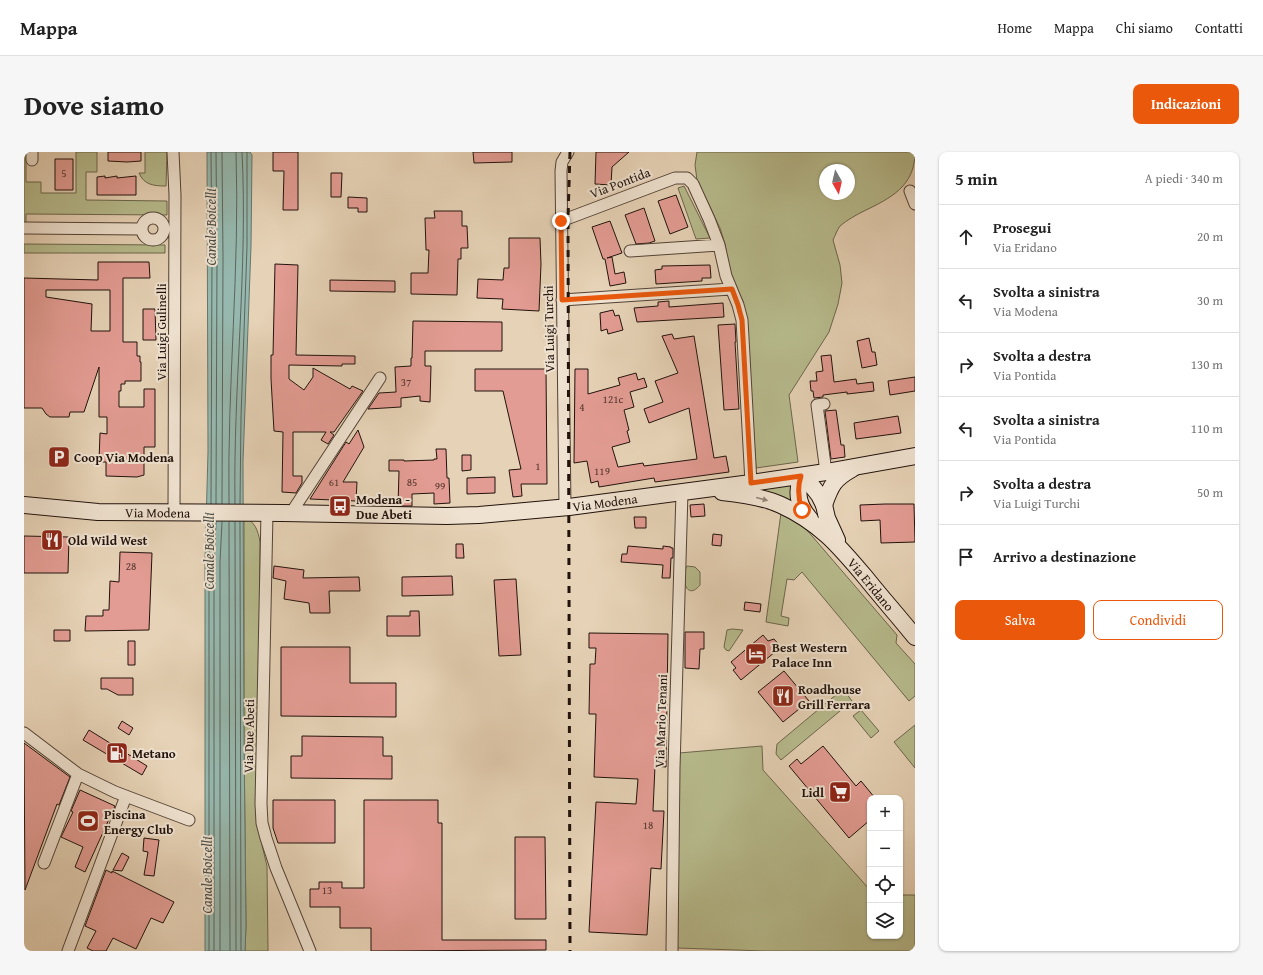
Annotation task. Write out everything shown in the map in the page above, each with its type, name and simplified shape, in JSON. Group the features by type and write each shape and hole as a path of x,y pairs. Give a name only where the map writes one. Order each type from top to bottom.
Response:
{"main road":[{"name":"Via Modena","path":"24,505 98,512 291,513 447,516 512,513 801,476 915,456"},
{"path":"824,505 830,488 839,477 855,467"},
{"name":"Via Eridano","path":"813,523 802,510 798,499 801,476 819,495 824,505 827,518 842,551"},
{"name":"Via Eridano","path":"689,491 727,493 768,501 785,507 813,523 827,534 915,637"}],"street":[{"name":"Via Luigi Gulinelli","path":"173,152 175,195 174,513"},
{"name":"Via Luigi Turchi","path":"565,507 561,171 562,162 568,152"},
{"name":"Via Pontida","path":"561,221 668,180 682,177 687,178 693,184 710,219 719,245 726,276 738,305 742,320 751,483"},
{"path":"910,191 915,204"},
{"path":"24,228 142,229"},
{"path":"630,251 719,245"},
{"path":"562,300 732,289"},
{"path":"291,513 380,378"},
{"path":"824,404 817,405 826,472"},
{"name":"Via Mario Tenani","path":"672,951 674,768 689,491"},
{"name":"Via Due Abeti","path":"267,513 261,797 262,823 276,868 310,951"},
{"path":"24,733 78,774 126,796 189,820"},
{"path":"44,863 78,774"},
{"path":"68,951 126,796"}],"green space":[{"path":"24,152 26,152 26,182 41,182 41,193 76,193 76,152 97,152 97,172 86,172 86,200 167,201 167,215 26,214 26,224 24,224"},
{"path":"145,152 167,152 166,186 150,184 141,177 139,173 145,173"},
{"path":"697,152 915,152 911,174 900,189 892,196 840,226 833,240 840,265 842,283 838,304 829,332 789,395 798,462 756,468 746,320 743,301 729,270 725,244 720,228 697,180 695,165"},
{"path":"684,186 710,238 696,239 678,188"},
{"path":"24,244 165,245 165,253 24,253"},
{"path":"792,484 796,507 744,492"},
{"path":"781,513 806,529 897,635 896,643 915,664 915,696 909,701 802,572 794,580 787,579 781,616 789,618 788,626 766,622"},
{"path":"244,517 251,521 255,527 260,542 258,820 260,837 267,866 268,951 245,951"},
{"path":"687,566 695,567 700,572 700,585 695,590 691,591 688,589 684,581"},
{"path":"727,630 743,630 729,651 724,647"},
{"path":"843,689 852,701 781,760 776,754 777,744"},
{"path":"861,710 879,731 871,738 853,716"},
{"path":"915,725 915,768 894,742"},
{"path":"762,746 763,770 867,887 867,939 903,939 903,895 915,895 915,951 764,951 678,948 675,939 679,753"}],"water":[{"name":"Canale Boicelli","path":"207,152 250,152 252,155 251,246 243,462 245,951 205,951 205,561 208,452"}],"building":[{"path":"108,152 141,152 141,161 108,161"},
{"path":"273,152 298,152 298,210 283,210 284,171 273,171"},
{"path":"473,152 512,152 512,162 474,163"},
{"path":"596,152 629,152 612,167 611,185 595,184"},
{"path":"55,159 73,159 73,190 55,190"},
{"path":"331,173 342,173 341,197 331,197"},
{"path":"105,176 105,178 117,176 117,178 136,176 136,195 97,195 97,177"},
{"path":"676,195 688,227 670,234 658,201"},
{"path":"348,197 367,198 367,212 358,212 358,208 348,208"},
{"path":"644,208 655,241 636,244 625,215"},
{"path":"434,211 462,211 462,226 467,226 468,248 461,248 461,259 458,259 457,295 411,294 411,273 428,273 429,250 426,250 425,218 435,218"},
{"path":"610,221 622,253 607,258 612,257 615,274 624,272 626,283 610,286 605,259 603,259 592,227"},
{"path":"509,238 540,238 541,264 539,311 502,309 503,299 477,298 478,279 503,280 504,268 509,268"},
{"path":"98,262 149,262 150,278 123,278 123,342 137,342 137,356 140,356 141,362 141,381 125,381 125,384 121,384 121,391 119,391 119,407 144,407 144,389 155,389 155,447 144,447 144,475 137,477 106,476 106,462 99,462 100,433 107,434 107,417 99,417 99,367 84,412 70,412 69,417 50,417 42,408 24,408 24,278 98,280","holes":["46,290 110,290 110,331 91,331 92,304 46,297"]},
{"path":"275,264 298,265 296,355 355,356 355,364 342,364 342,366 289,365 289,379 304,390 313,377 313,368 350,389 352,386 363,391 334,432 330,432 334,435 328,444 321,440 326,432 293,432 293,476 302,476 302,483 296,493 282,492 283,432 274,431 271,355 273,355"},
{"path":"710,265 711,278 702,278 702,281 656,284 655,270 662,269 662,266"},
{"path":"330,280 395,281 395,292 330,291"},
{"path":"669,301 669,307 723,303 724,317 637,322 634,308 658,306 658,302"},
{"path":"143,309 155,309 156,340 143,340"},
{"path":"613,310 615,316 619,315 623,330 608,334 607,329 601,331 600,313"},
{"path":"413,321 502,322 502,351 425,351 425,366 431,366 430,402 420,401 420,396 401,398 401,407 368,409 379,393 396,392 395,367 411,366"},
{"path":"735,324 739,409 724,410 718,325"},
{"path":"672,334 674,339 694,336 714,458 726,456 729,472 655,482 654,478 599,487 598,481 591,483 587,461 574,463 575,369 588,369 588,394 620,385 618,378 636,373 638,380 644,378 647,387 630,392 634,407 624,410 629,430 627,431 630,442 612,447 618,467 643,463 644,466 697,459 689,408 649,423 644,409 663,402 655,381 678,373 662,336"},
{"path":"869,338 872,352 875,352 877,365 862,368 857,341"},
{"path":"831,355 834,382 856,379 857,384 873,382 874,391 847,394 847,392 823,395 823,397 814,398 813,391 811,391 810,381 817,381 816,372 823,371 821,356"},
{"path":"475,369 546,369 547,484 521,484 522,496 513,497 509,470 521,469 503,391 475,391"},
{"path":"915,377 915,391 890,395 888,381"},
{"path":"836,410 841,445 844,445 845,457 831,459 825,411"},
{"path":"898,416 901,433 856,439 854,423"},
{"path":"358,430 364,447 343,482 357,482 356,501 310,499 346,442 349,444"},
{"path":"436,449 446,449 450,503 434,504 434,493 412,494 412,506 398,506 399,471 389,471 389,460 434,460 437,459"},
{"path":"462,455 471,455 471,470 462,471"},
{"path":"495,477 495,493 467,494 467,478"},
{"path":"704,504 705,516 691,517 690,505"},
{"path":"914,504 915,542 881,543 880,520 861,521 860,505"},
{"path":"634,517 646,517 646,528 635,528"},
{"path":"713,534 722,535 721,546 712,545"},
{"path":"24,536 69,537 68,573 24,573"},
{"path":"456,544 463,544 464,558 456,558"},
{"path":"628,546 663,549 663,546 673,548 670,578 662,578 663,565 621,562 622,554 627,554"},
{"path":"120,552 152,553 149,630 85,631 86,616 103,616 103,610 109,610 110,581 119,582"},
{"path":"274,566 304,570 303,578 359,577 360,591 329,591 330,613 310,613 309,603 284,599 286,581 273,578"},
{"path":"452,576 453,595 402,596 402,577"},
{"path":"516,579 521,655 499,656 494,580"},
{"path":"745,602 761,604 760,612 744,610"},
{"path":"410,611 419,611 420,636 387,636 387,616 410,616"},
{"path":"54,630 70,630 70,641 54,641"},
{"path":"685,632 704,632 704,649 700,649 699,669 685,668"},
{"path":"589,633 668,634 666,767 655,766 653,811 664,811 661,869 651,868 647,935 589,932 596,802 636,804 638,779 594,777 596,714 589,714 590,664 595,664 596,648 589,648"},
{"name":"Best Western Palace Inn","path":"763,635 768,641 774,639 781,647 741,680 733,670 736,668 731,662"},
{"path":"128,641 135,641 135,665 128,665"},
{"path":"281,647 350,647 350,683 396,683 396,717 281,716"},
{"name":"Roadhouse Grill Ferrara","path":"784,671 809,701 783,722 758,692"},
{"path":"101,678 133,678 133,695 118,695 107,689 101,689"},
{"path":"122,721 133,728 129,735 118,728"},
{"path":"89,730 147,766 142,775 83,740"},
{"path":"302,736 383,737 383,756 392,756 392,779 291,778 291,756 302,756"},
{"path":"24,743 70,777 59,805 57,804 25,890"},
{"name":"Lidl","path":"823,746 856,786 861,781 873,795 867,795 867,823 849,838 789,766 797,759 801,764"},
{"path":"80,790 115,806 85,872 75,867 83,847 61,837 73,812 71,811"},
{"path":"273,800 335,800 335,843 278,843 273,828"},
{"path":"364,800 438,800 438,823 442,823 442,940 546,940 546,950 371,951 371,928 340,928 340,907 310,907 310,889 319,889 319,882 342,882 342,888 364,888"},
{"path":"515,837 545,837 546,919 515,919"},
{"path":"144,838 159,840 154,876 144,875 148,852 143,851"},
{"path":"122,853 129,857 122,871 113,870"},
{"path":"106,870 112,873 112,871 174,902 163,923 151,918 136,949 113,938 106,951 93,951 87,948 96,931 85,926"}],"railway":[{"path":"570,152 568,218 570,951"}],"place":[{"name":"Coop Via Modena","path":"59,457"},
{"name":"Modena - Due Abeti","path":"340,506"},
{"name":"Old Wild West","path":"52,540"},
{"name":"Best Western Palace Inn","path":"756,654"},
{"name":"Roadhouse Grill Ferrara","path":"783,696"},
{"name":"Metano","path":"117,753"},
{"name":"Lidl","path":"840,792"},
{"name":"Piscina Energy Club","path":"88,821"}],"route":[{"path":"561,221 562,300 732,289 742,320 751,483 801,476 798,499 802,510"}]}
